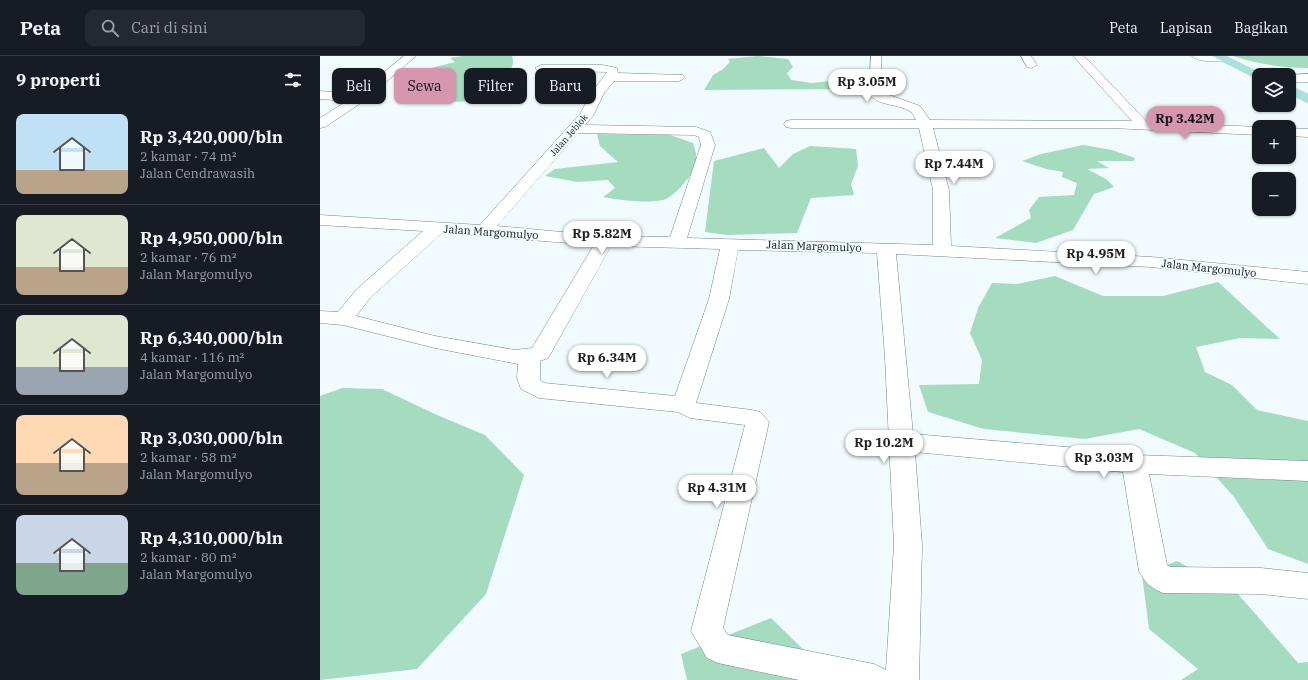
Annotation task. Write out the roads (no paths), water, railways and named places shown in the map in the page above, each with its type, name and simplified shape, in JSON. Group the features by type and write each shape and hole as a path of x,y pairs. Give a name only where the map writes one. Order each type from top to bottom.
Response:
{"main road":[{"path":"1220,57 1252,73"},
{"path":"1296,93 1308,99"}],"street":[{"path":"386,77 411,56"},
{"path":"876,56 876,94 884,99 915,109 925,123 941,190 942,252"},
{"path":"1078,56 1144,125"},
{"path":"1198,56 1220,57"},
{"path":"596,68 608,68 613,70 611,77 679,77"},
{"name":"Jalan Jeblok","path":"484,230 575,129 591,108 598,92 611,77"},
{"path":"1296,78 1308,78"},
{"path":"320,95 332,96"},
{"path":"320,124 351,104"},
{"path":"791,124 925,123 1144,125 1252,131"},
{"path":"575,129 696,131 705,135 708,145 677,243"},
{"path":"1296,132 1308,133"},
{"name":"Jalan Margomulyo","path":"320,220 484,230 605,241 886,248 1151,262 1308,278"},
{"path":"343,319 364,293 437,228"},
{"path":"320,317 343,319 435,342 515,357 529,357 540,353 605,241"},
{"path":"684,405 719,298 730,244"},
{"path":"886,248 896,357 908,545 902,680"},
{"path":"529,357 529,384 539,390 684,405 690,410 752,418 757,422 756,432 708,621 707,631 718,648 874,680"},
{"path":"902,442 1090,458 1136,464 1308,470"},
{"path":"1136,464 1136,477 1154,571 1163,580 1260,581 1308,586"}]}
